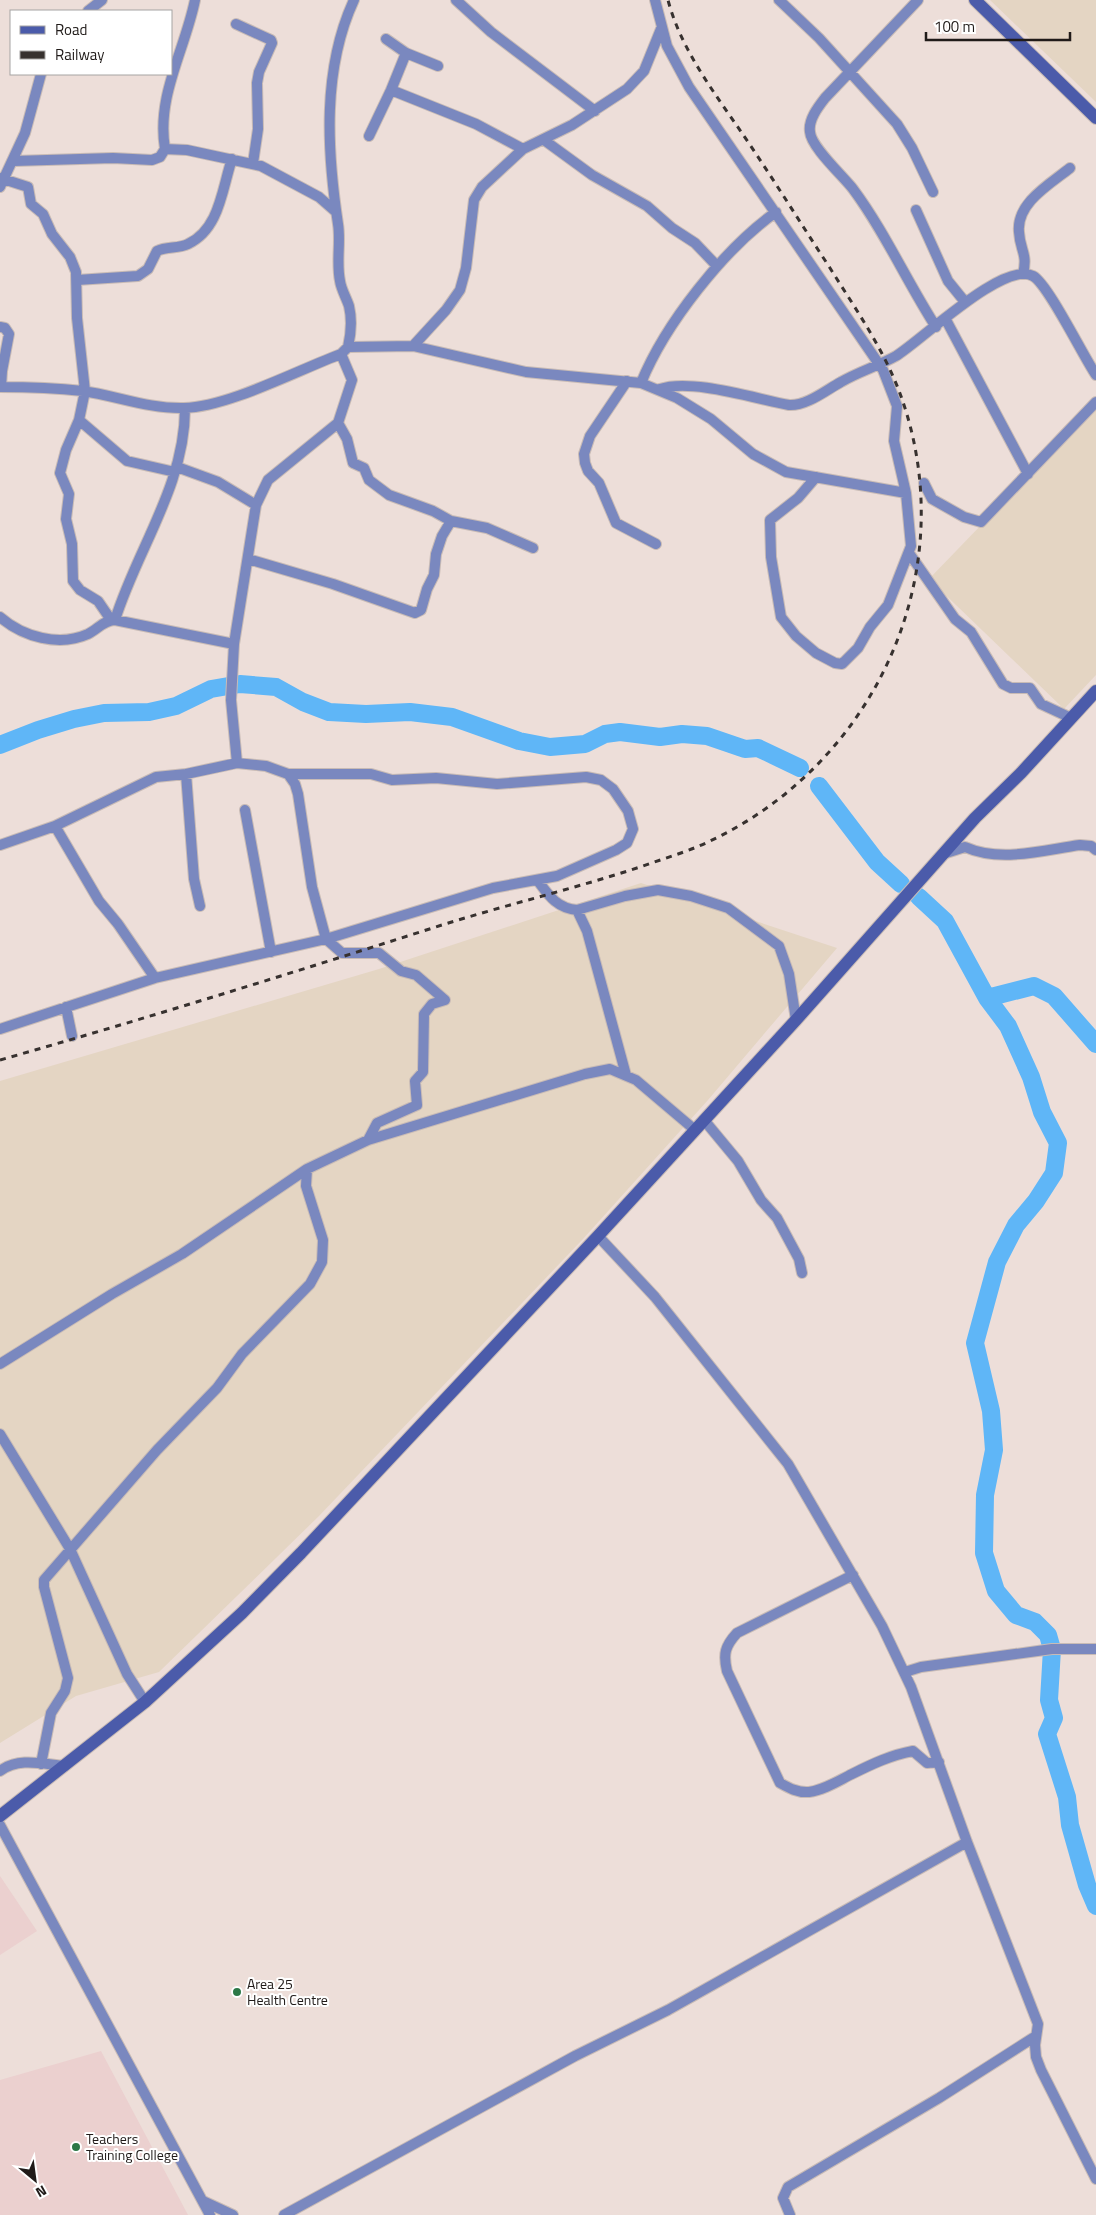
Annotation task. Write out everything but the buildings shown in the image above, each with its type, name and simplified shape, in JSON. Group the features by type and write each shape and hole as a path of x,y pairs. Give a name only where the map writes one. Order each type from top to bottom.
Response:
{"main road":[{"path":"975,0 1096,118"},
{"path":"0,1816 145,1702 194,1658 301,1553 598,1236 796,1020 943,854 1096,691"}],"street":[{"path":"89,10 102,0"},
{"path":"172,73 195,0"},
{"path":"238,763 231,683 234,644 256,505 268,480 338,423 352,380 345,350 351,332 349,307 340,281 338,224 330,164 331,96 336,57 354,0"},
{"path":"456,0 492,32 595,111"},
{"path":"655,0 661,29 667,46 689,87 776,212 845,317 878,363 891,386 896,406 894,441 906,493 911,538 909,553 888,605 870,627 858,648 842,664 822,658 806,646 786,625 779,608 772,563 769,522 772,517 798,498 816,477"},
{"path":"779,0 850,72 902,130 933,192"},
{"path":"918,0 819,106 810,125 811,137 854,190 936,326"},
{"path":"236,24 271,40 272,43 259,72 257,83 258,130 253,163"},
{"path":"413,346 446,310 460,290 466,268 473,206 477,193 523,149 544,140 595,111 636,80 651,57 661,29"},
{"path":"386,40 406,53 438,66"},
{"path":"369,136 406,53"},
{"path":"41,75 26,133 14,161 1,181 28,187 31,204 43,214 52,234 75,266 77,318 84,391 79,420 66,450 60,473 69,494 66,519 72,544 72,576 76,586 98,601 113,620"},
{"path":"14,161 113,158 152,160 160,156 165,149 164,109 171,75"},
{"path":"391,90 476,124 523,149"},
{"path":"544,140 592,175 647,206 672,228 695,243 717,266"},
{"path":"165,149 187,150 253,163 319,197 335,211"},
{"path":"77,280 138,276 148,268 157,251 183,247 199,237 216,214 232,159"},
{"path":"1023,274 1025,256 1019,227 1025,208 1030,200 1070,168"},
{"path":"916,210 948,281 965,302"},
{"path":"641,383 665,338 696,292 717,266 748,234 776,212"},
{"path":"660,389 668,386 695,386 795,405 895,356 985,288 1023,274 1029,274 1039,280 1096,375"},
{"path":"945,318 1028,474"},
{"path":"0,327 6,328 9,334 2,370 1,387 84,391 130,402 186,408 220,401 345,350 413,346 526,372 641,383 660,389 710,419 753,454 792,474 906,493"},
{"path":"627,381 590,436 584,454 585,463 588,471 599,483 616,523 656,544"},
{"path":"924,483 932,499 964,517 979,522 983,521 1096,402"},
{"path":"113,620 132,572 157,524 176,469 185,428 186,408"},
{"path":"79,420 127,461 176,469 218,482 256,505"},
{"path":"338,423 347,439 353,463 364,468 368,480 389,495 433,511 450,521 487,528 534,548"},
{"path":"248,558 333,584 415,613 421,610 427,589 434,575 436,554 442,536 450,521"},
{"path":"909,553 955,619 971,632 1003,684 1011,688 1030,688 1041,704 1071,718"},
{"path":"0,617 18,631 61,640 83,636 113,620 234,644"},
{"path":"0,845 55,826 156,777 186,774 238,763 266,766 288,774 371,774 392,780 407,781 422,778 497,784 575,777 601,780 612,790 628,811 633,829 627,843 616,850 557,876 473,894 326,939 155,978 0,1029"},
{"path":"186,774 194,879 200,906"},
{"path":"288,774 295,784 298,794 312,887 320,909 326,939 342,953 379,953 401,971 416,975 445,1000 432,1004 424,1014 423,1072 415,1081 417,1105 377,1123 368,1140"},
{"path":"245,810 270,952"},
{"path":"55,826 99,901 118,924 155,978"},
{"path":"943,854 966,847 979,853 1011,855 1080,845 1094,846"},
{"path":"538,881 559,905 577,910 625,896 658,890 691,896 728,908 779,946 789,974 796,1020"},
{"path":"577,910 587,932 626,1075"},
{"path":"66,1007 72,1036"},
{"path":"0,1364 75,1320 112,1294 182,1254 307,1169 368,1140 585,1074 610,1069 636,1080 700,1125 729,1149 761,1200 777,1218 799,1259 802,1273"},
{"path":"41,1764 45,1733 51,1713 65,1691 68,1678 44,1587 44,1580 157,1450 217,1388 242,1354 310,1284 322,1262 323,1240 306,1186 307,1169"},
{"path":"598,1236 655,1296 788,1464 853,1575 905,1672 967,1842 1038,2024 1036,2057 1048,2087 1096,2179"},
{"path":"0,1434 70,1549 127,1674 145,1702"},
{"path":"853,1575 737,1633 727,1644 724,1656 727,1671 780,1783 792,1790 808,1792 823,1788 869,1765 897,1754 913,1751 927,1763 939,1762"},
{"path":"905,1672 921,1667 1052,1649 1096,1649"},
{"path":"0,1771 13,1764 65,1766"},
{"path":"0,1825 210,2215"},
{"path":"284,2215 575,2056 668,2010 967,1842"},
{"path":"790,2215 783,2198 788,2187 940,2098 1036,2036"},
{"path":"203,2201 233,2215"}],"shaded area":[{"path":"990,0 1096,0 1096,102"},
{"path":"1096,406 1096,675 1064,709 929,579"},
{"path":"641,883 837,948 708,1100 583,1239 319,1516 159,1672 76,1696 0,1743 0,1081 379,969"},
{"path":"0,1876 37,1931 0,1955"},
{"name":"Teachers Training College","path":"101,2051 188,2215 0,2215 0,2080"}],"waterway":[{"path":"0,745 38,730 74,719 104,713 149,712 176,706 211,689 240,684 276,687 303,702 329,712 366,714 410,712 452,717 519,741 550,747 585,744 605,734 620,732 660,737 682,734 707,736 745,749 758,748 800,768"},
{"path":"819,786 877,862 901,884"},
{"path":"919,897 945,921 987,998 1008,1026 1031,1077 1042,1112 1058,1143 1054,1173 1036,1201 1016,1225 997,1262 975,1343 991,1411 994,1450 985,1495 984,1553 996,1591 1016,1615 1035,1622 1048,1635 1052,1649 1049,1700 1054,1718 1047,1734 1067,1797 1070,1825 1087,1885 1096,1906"},
{"path":"987,998 1034,986 1054,996 1096,1044"}],"railway":[{"path":"0,1060 111,1028 467,917 618,874 692,849 766,809 816,766 857,716 889,660 910,600 920,536 919,471 904,405 890,369 862,318 690,54 681,37 668,0"}],"place":[{"name":"Area 25 Health Centre","path":"237,1992"},
{"name":"Teachers Training College","path":"76,2147"}]}
